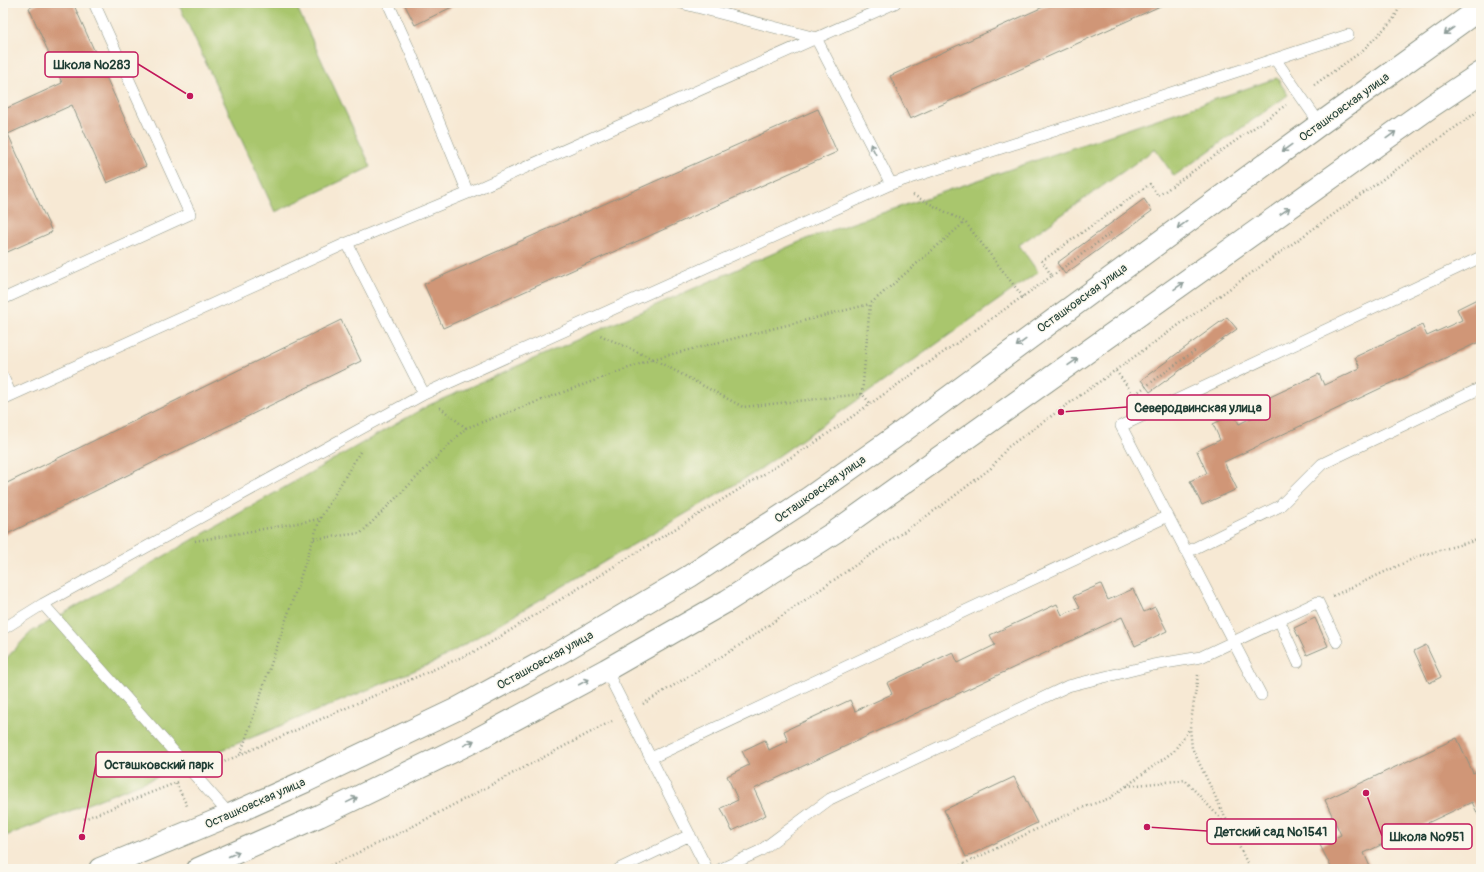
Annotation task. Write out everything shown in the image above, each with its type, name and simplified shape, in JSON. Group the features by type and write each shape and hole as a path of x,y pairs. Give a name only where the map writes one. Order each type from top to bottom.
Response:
{"main road":[{"name":"Осташковская улица","path":"100,869 230,815 306,781 455,710 563,651 690,576 809,498 883,445 1320,124 1481,8"},
{"path":"198,869 319,816 472,742 606,670 728,601 835,532 1433,105 1481,73"}],"lane":[{"path":"3,299 190,214 94,3"},
{"path":"388,3 410,51 468,193"},
{"path":"682,3 816,38 891,184"},
{"path":"3,377 7,397 347,243 468,193 895,3"},
{"path":"3,629 43,604 424,394 891,184 1348,35"},
{"path":"1275,58 1320,124"},
{"path":"347,243 424,394"},
{"path":"1261,695 1121,426 1481,257"},
{"path":"1187,552 1280,506 1322,464 1481,388"},
{"path":"651,758 1168,516"},
{"path":"721,869 760,851 830,799 1068,686 1153,665 1201,656 1318,602 1336,642"},
{"path":"43,604 230,815"},
{"path":"1279,620 1298,662"},
{"path":"606,670 706,869"},
{"path":"619,869 690,835"}],"path":[{"path":"1052,276 1042,261 1150,184 1158,196 1300,95"},
{"path":"323,869 402,832 628,712 737,647 944,504 991,468 1008,448 1481,109"},
{"path":"891,184 965,222 1023,297"},
{"path":"314,539 361,533 466,428 653,359 870,304 965,222"},
{"path":"84,819 194,775 480,649 816,442 1023,297 1112,232"},
{"path":"870,304 862,394 870,403"},
{"path":"578,324 653,359 744,407 862,394"},
{"path":"1116,371 1134,395 1197,349"},
{"path":"424,394 466,428"},
{"path":"241,754 320,519 379,418"},
{"path":"191,542 320,519"},
{"path":"1318,602 1419,556 1481,538"},
{"path":"1201,656 1190,728 1192,748 1250,869"},
{"path":"953,869 1066,815 1110,798 1174,751 1190,728"},
{"path":"1127,786 1185,780 1232,831"}],"green space":[{"path":"178,3 295,3 371,167 275,212"},
{"path":"1277,78 1288,95 1174,176 1155,149 1019,245 1038,272 756,472 435,662 149,780 3,837 3,662 31,632 429,405 806,239"}],"building":[{"path":"40,3 73,3 146,166 107,183 72,105 8,134 52,232 3,254 3,110 62,83 29,8"},
{"path":"404,3 453,3 454,6 415,25"},
{"path":"1052,3 1167,3 910,119 890,76"},
{"path":"818,109 837,152 443,328 424,284"},
{"path":"1144,199 1152,211 1065,274 1057,263"},
{"path":"1481,297 1481,341 1224,462 1237,489 1202,505 1190,481 1207,473 1197,451 1220,440 1213,424 1234,414 1239,424 1257,415 1253,405 1319,374 1324,385 1360,368 1355,357 1422,325 1427,336 1462,320 1457,309"},
{"path":"1227,317 1237,329 1150,392 1141,380"},
{"path":"341,320 361,361 3,536 3,485"},
{"path":"1101,584 1108,600 1133,589 1144,612 1155,607 1167,631 1135,646 1122,617 754,789 766,815 732,831 721,808 738,800 727,776 749,765 742,751 765,740 769,750 788,741 784,731 850,700 855,711 892,694 887,683 953,652 958,663 995,645 990,635 1057,604 1062,615 1080,607 1074,596"},
{"path":"1315,618 1328,646 1307,655 1294,628"},
{"path":"1426,645 1441,677 1429,683 1414,651"},
{"path":"1457,738 1473,773 1481,769 1481,821 1472,802 1364,853 1371,869 1332,869 1320,845 1341,835 1325,800"},
{"path":"1014,777 1037,823 966,857 944,810"}],"place":[{"name":"Школа №283","path":"190,96"},
{"name":"Северодвинская улица","path":"1061,412"},
{"name":"Школа №951","path":"1366,793"},
{"name":"Детский сад №1541","path":"1147,827"},
{"name":"Осташковский парк","path":"82,837"}]}
